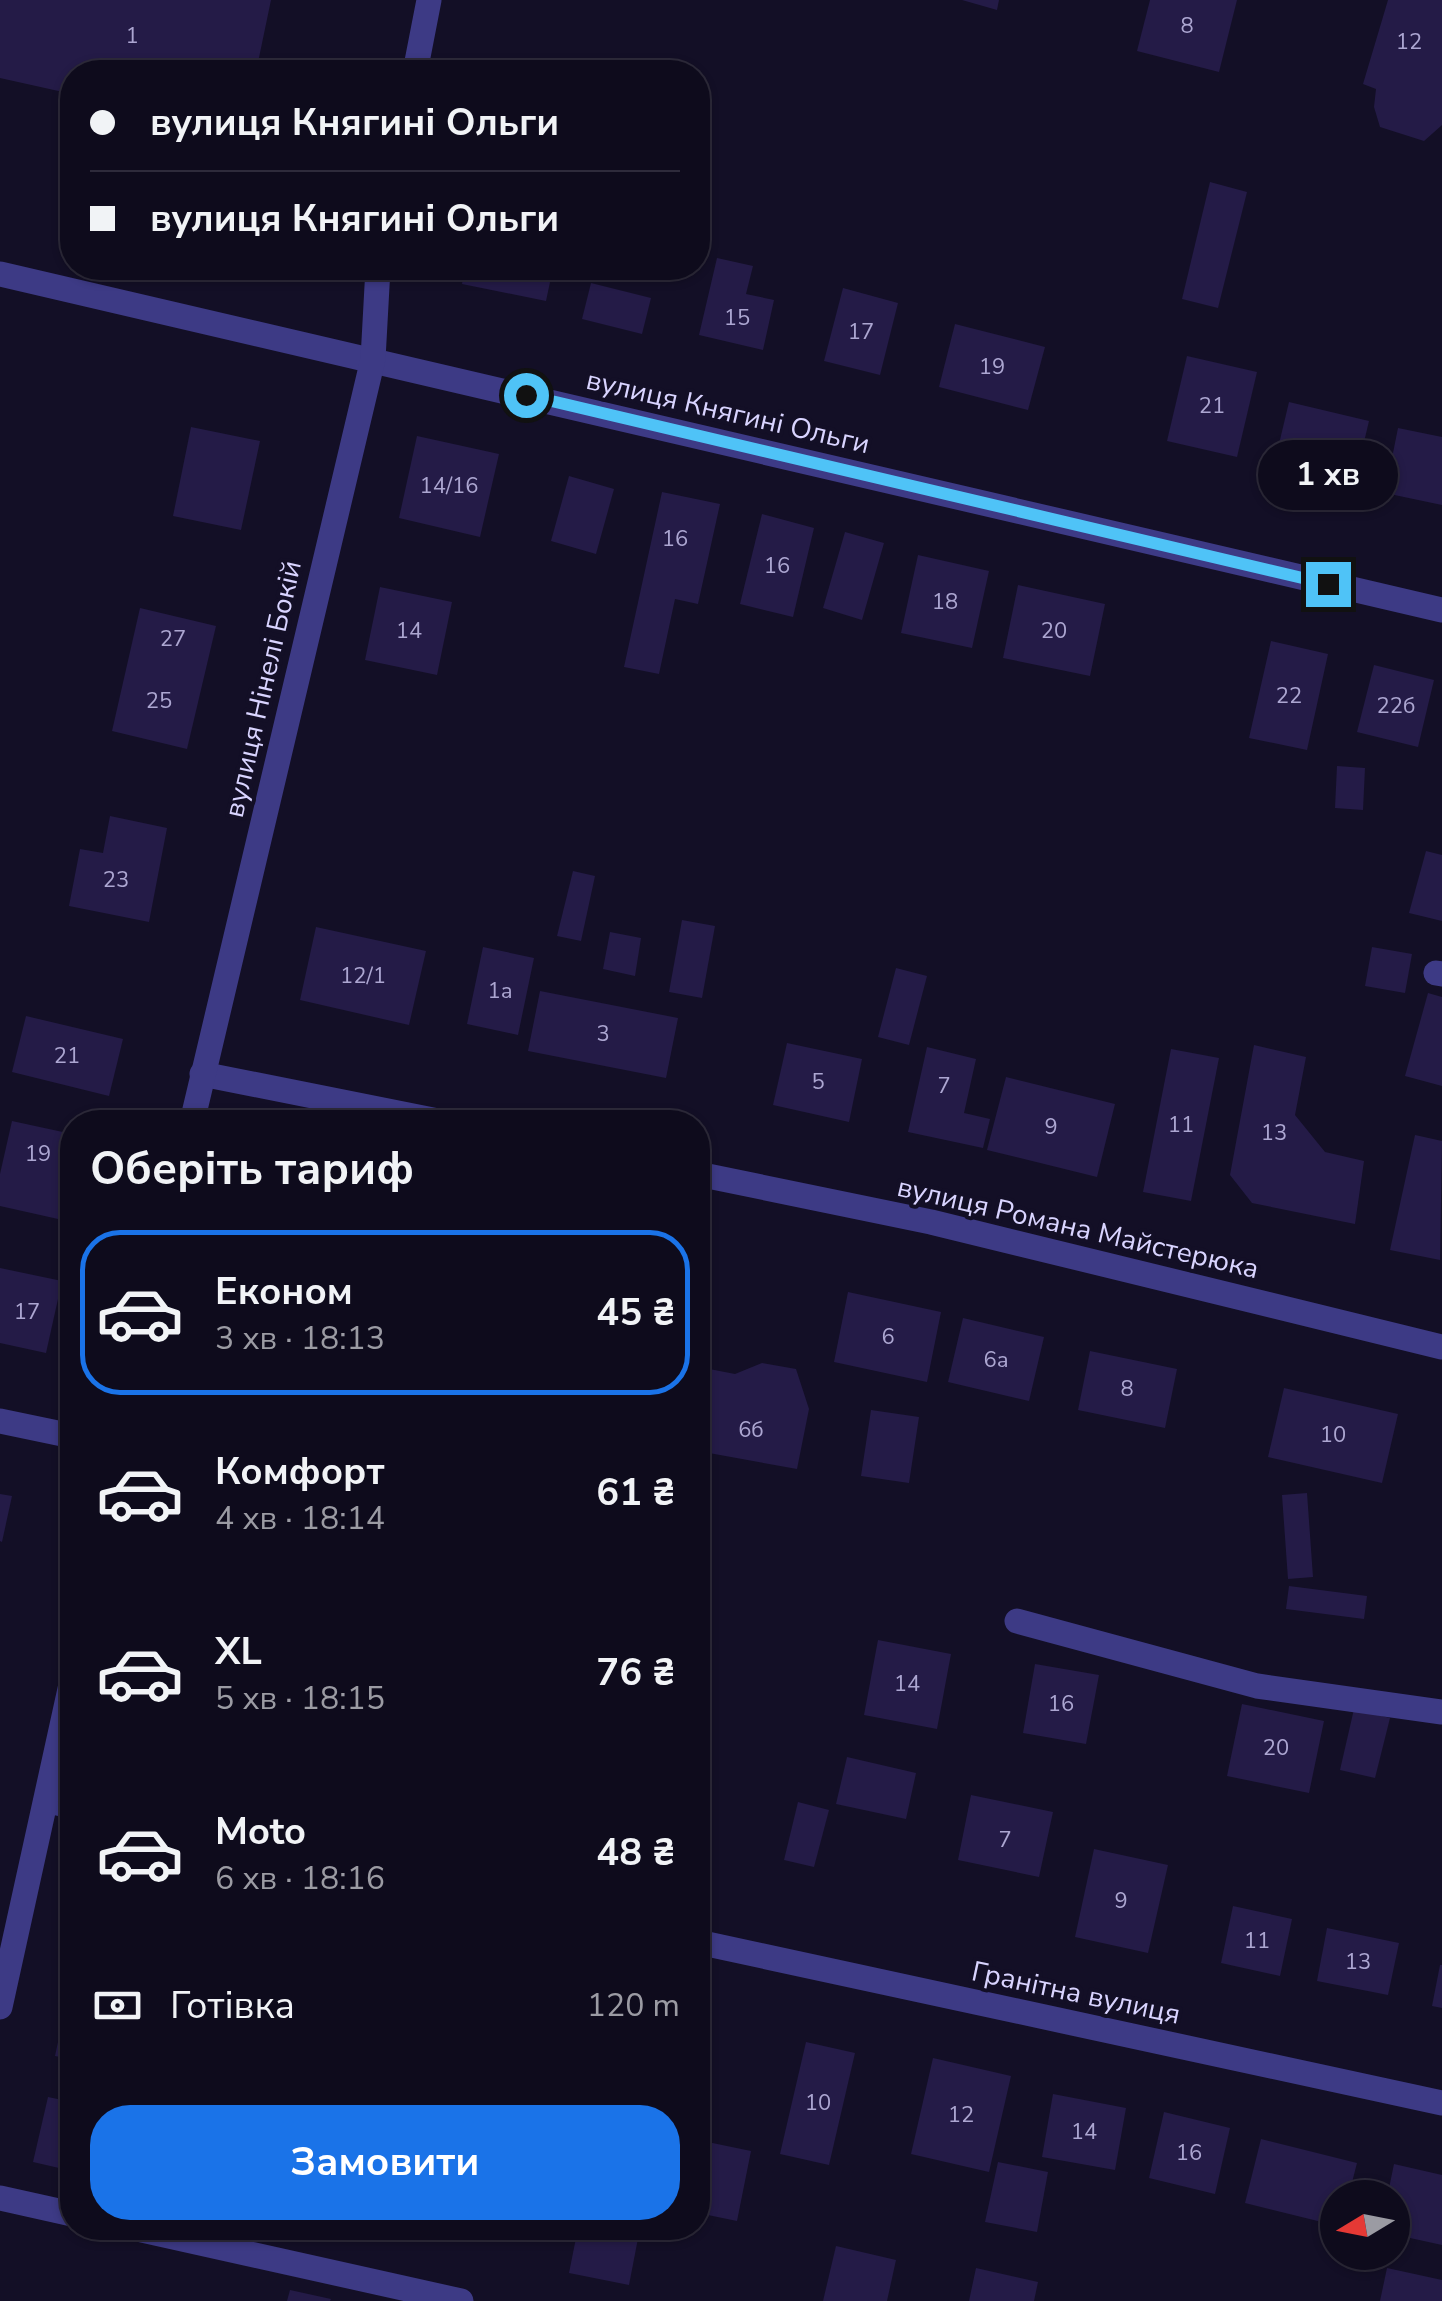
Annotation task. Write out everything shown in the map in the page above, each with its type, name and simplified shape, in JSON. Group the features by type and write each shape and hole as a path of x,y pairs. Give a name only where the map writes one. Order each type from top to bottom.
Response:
{"street":[{"path":"417,60 429,0"},
{"name":"вулиця Княгині Ольги","path":"0,274 1442,610"},
{"name":"вулиця Нінелі Бокій","path":"194,1110 373,359 377,280"},
{"path":"202,1074 383,1110"},
{"name":"вулиця Романа Майстерюка","path":"710,1176 931,1222 1442,1347"},
{"path":"0,1421 60,1434"},
{"path":"1017,1621 1257,1686 1442,1712"},
{"path":"0,2007 60,1804"},
{"name":"Гранітна вулиця","path":"710,1945 1442,2102"},
{"path":"0,2198 60,2211"},
{"path":"187,2240 461,2301"}],"building":[{"path":"0,0 271,0 258,60 60,60 60,91 0,78"},
{"path":"962,0 999,0 997,10"},
{"path":"1150,0 1237,0 1219,72 1137,51"},
{"path":"1388,0 1442,0 1442,125 1424,141 1380,127 1374,107 1376,89 1363,84"},
{"path":"1210,182 1247,192 1218,308 1182,299"},
{"path":"717,258 753,266 746,294 774,300 763,350 699,335"},
{"path":"463,280 550,280 546,301 462,284"},
{"path":"591,283 651,298 642,334 582,319"},
{"path":"843,288 898,303 880,375 824,361"},
{"path":"955,324 1045,347 1028,410 939,387"},
{"path":"1187,356 1257,372 1237,457 1167,441"},
{"path":"1289,402 1369,421 1354,484 1274,465"},
{"path":"191,427 260,441 241,530 173,516"},
{"path":"1398,428 1442,437 1442,505 1385,493"},
{"path":"417,436 499,454 480,537 399,518"},
{"path":"569,476 614,489 596,554 551,541"},
{"path":"662,492 720,504 698,604 675,599 659,674 624,667"},
{"path":"762,514 814,528 793,617 740,604"},
{"path":"845,532 884,543 862,620 823,608"},
{"path":"918,555 989,571 972,648 901,633"},
{"path":"1018,585 1105,604 1090,676 1003,658"},
{"path":"380,587 452,602 437,675 365,660"},
{"path":"140,608 216,626 187,749 112,731"},
{"path":"1271,641 1328,654 1307,750 1249,738"},
{"path":"1374,665 1434,680 1418,747 1357,732"},
{"path":"1337,766 1365,768 1363,810 1335,808"},
{"path":"110,816 167,828 149,922 69,906 80,849 103,853"},
{"path":"1426,851 1442,855 1442,921 1409,913"},
{"path":"573,871 595,876 581,941 557,936"},
{"path":"682,920 715,926 702,998 669,992"},
{"path":"316,927 426,951 409,1025 300,1000"},
{"path":"610,932 641,938 635,976 603,969"},
{"path":"483,947 534,958 518,1035 467,1024"},
{"path":"1372,947 1412,954 1405,993 1365,986"},
{"path":"896,968 927,976 909,1045 878,1037"},
{"path":"540,991 678,1018 666,1078 528,1051"},
{"path":"1428,993 1442,997 1442,1086 1405,1076"},
{"path":"26,1016 123,1039 109,1096 12,1072"},
{"path":"787,1043 862,1059 849,1122 773,1105"},
{"path":"1254,1045 1306,1057 1295,1115 1325,1152 1364,1161 1355,1224 1252,1203 1230,1175"},
{"path":"927,1047 976,1059 964,1113 990,1119 983,1148 908,1132"},
{"path":"1171,1049 1219,1058 1191,1201 1143,1192"},
{"path":"1006,1077 1115,1104 1097,1177 987,1150"},
{"path":"12,1121 60,1131 60,1219 0,1206 0,1174"},
{"path":"1415,1135 1442,1141 1440,1260 1390,1250"},
{"path":"0,1268 60,1281 46,1353 0,1343"},
{"path":"848,1292 941,1312 927,1382 834,1362"},
{"path":"963,1318 1044,1337 1029,1401 948,1382"},
{"path":"1090,1351 1177,1369 1165,1428 1078,1410"},
{"path":"762,1363 796,1369 809,1409 797,1469 710,1453 710,1369 735,1374"},
{"path":"1284,1388 1398,1414 1382,1483 1268,1457"},
{"path":"871,1410 919,1417 909,1483 861,1476"},
{"path":"1307,1493 1313,1577 1288,1579 1282,1495"},
{"path":"0,1494 12,1496 2,1542 0,1541"},
{"path":"1289,1586 1367,1596 1364,1619 1286,1609"},
{"path":"878,1640 951,1654 937,1729 864,1715"},
{"path":"1035,1664 1099,1675 1086,1744 1023,1733"},
{"path":"1242,1704 1324,1721 1309,1793 1227,1776"},
{"path":"1354,1709 1390,1718 1375,1778 1340,1770"},
{"path":"847,1757 916,1773 906,1819 836,1804"},
{"path":"971,1795 1053,1812 1039,1877 958,1860"},
{"path":"798,1802 829,1810 814,1867 784,1860"},
{"path":"1094,1849 1168,1865 1148,1953 1075,1937"},
{"path":"1233,1906 1292,1919 1280,1976 1221,1963"},
{"path":"1327,1928 1399,1943 1388,1995 1317,1981"},
{"path":"1442,1965 1442,2008 1432,2006"},
{"path":"806,2042 855,2053 829,2165 780,2154"},
{"path":"933,2058 1011,2076 989,2172 911,2154"},
{"path":"1053,2094 1126,2108 1115,2170 1042,2157"},
{"path":"48,2097 60,2100 60,2168 33,2162"},
{"path":"1164,2112 1230,2128 1215,2194 1149,2178"},
{"path":"1261,2139 1357,2163 1353,2180 1320,2180 1320,2222 1245,2203"},
{"path":"710,2142 751,2151 737,2221 710,2215"},
{"path":"998,2162 1048,2172 1037,2232 985,2222"},
{"path":"1394,2164 1442,2175 1442,2245 1410,2238 1410,2180 1391,2180"},
{"path":"576,2240 638,2240 629,2285 569,2273"},
{"path":"836,2246 896,2260 887,2301 823,2301"},
{"path":"976,2268 1038,2282 1034,2301 969,2301"},
{"path":"1387,2270 1442,2280 1442,2301 1380,2301"},
{"path":"290,2290 331,2299 287,2301"}],"route":[{"path":"526,395 1328,584"}]}
